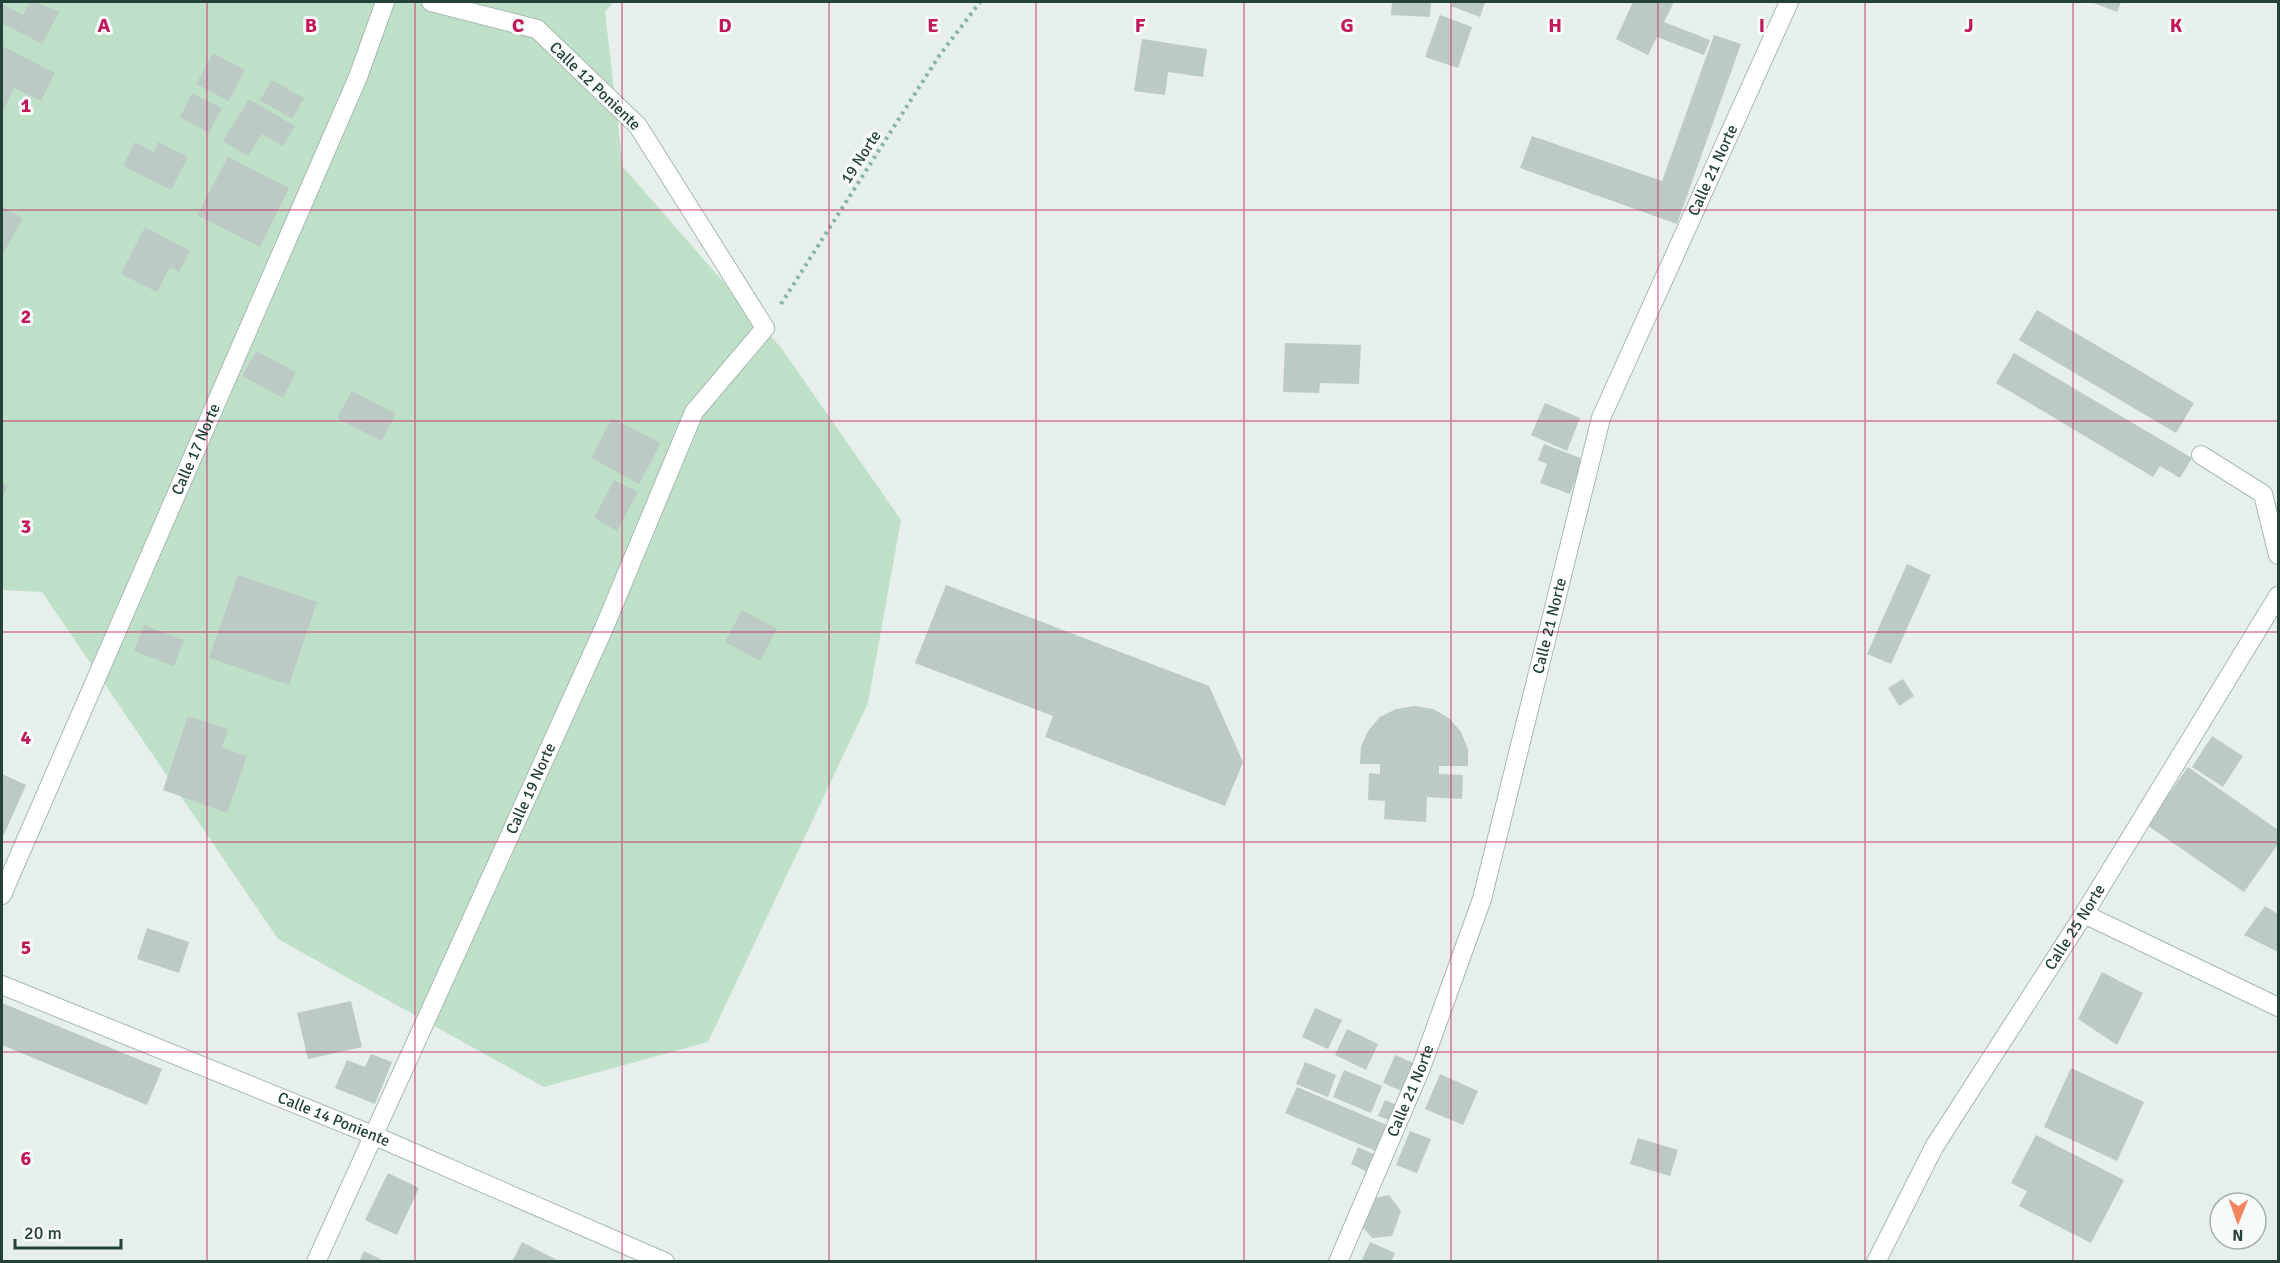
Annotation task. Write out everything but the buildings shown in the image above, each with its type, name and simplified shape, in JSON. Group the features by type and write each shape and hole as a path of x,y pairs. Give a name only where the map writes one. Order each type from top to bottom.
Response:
{"street":[{"name":"Calle 17 Norte","path":"2,895 358,77 385,2"},
{"name":"Calle 12 Poniente","path":"431,2 537,29 638,126 765,328"},
{"name":"Calle 21 Norte","path":"1338,1262 1421,1068 1482,899 1601,418 1789,2"},
{"name":"Calle 19 Norte","path":"316,1262 604,628 694,412 765,328"},
{"path":"2201,455 2264,494 2278,555"},
{"name":"Calle 25 Norte","path":"1876,1262 1934,1147 2084,914 2278,596"},
{"path":"2084,914 2278,1007"},
{"name":"Calle 14 Poniente","path":"2,984 375,1136 665,1262"}],"path":[{"name":"19 Norte","path":"765,328 939,56 980,2"}],"green space":[{"path":"2,2 614,2 605,12 623,167 782,349 901,520 868,703 708,1042 544,1087 278,939 42,592 2,590"}]}
